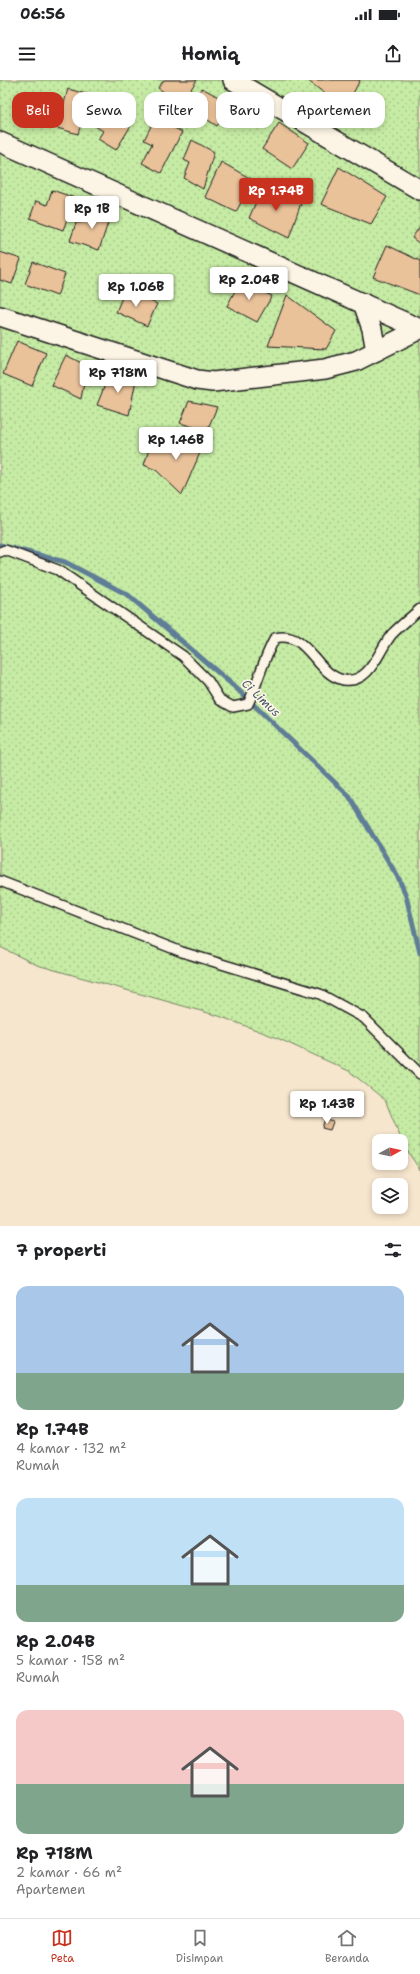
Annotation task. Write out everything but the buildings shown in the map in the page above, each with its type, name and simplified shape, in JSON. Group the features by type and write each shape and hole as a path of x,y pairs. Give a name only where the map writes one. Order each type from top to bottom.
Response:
{"street":[{"path":"233,80 420,190"},
{"path":"0,142 420,329"},
{"path":"363,303 372,329 376,351"},
{"path":"0,316 198,380 213,382 325,369 356,361 420,329"}],"lane":[{"path":"0,552 5,550 58,570 183,656 208,681 220,700 233,707 248,704 255,690 269,648 275,638 284,636 297,640 334,677 346,680 360,677 371,668 389,638 420,609"},
{"path":"0,881 182,952 320,994 364,1018 420,1074"}],"green space":[{"path":"0,80 420,80 420,1170 408,1152 408,1134 399,1134 385,1100 349,1071 275,1037 219,1016 37,965 0,947"}],"waterway":[{"name":"Ci Limus","path":"0,545 65,562 128,595 235,687 349,796 399,879 406,896 420,953"}]}
